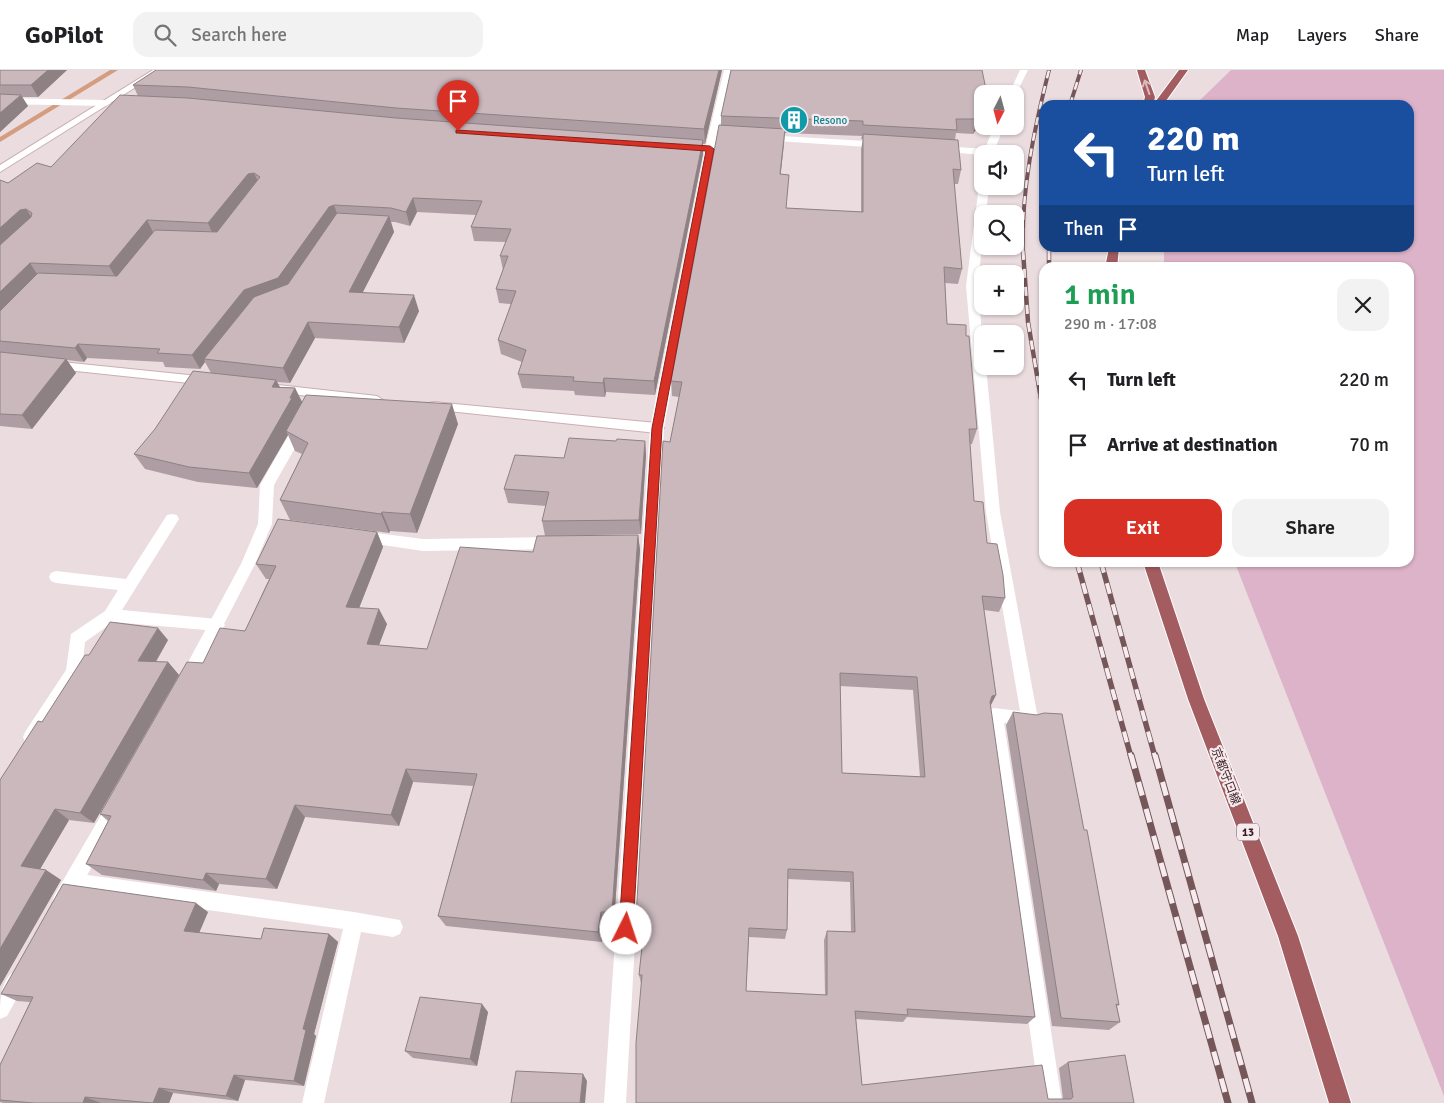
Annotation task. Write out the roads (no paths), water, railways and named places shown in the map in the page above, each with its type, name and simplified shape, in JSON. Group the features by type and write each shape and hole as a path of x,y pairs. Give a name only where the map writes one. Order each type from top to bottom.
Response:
{"main road":[{"path":"1141,70 1150,97 1149,100"},
{"path":"1162,100 1184,70"},
{"name":"京都守口線","path":"1152,567 1196,699 1288,936 1340,1103"}],"street":[{"path":"0,169 159,70"},
{"path":"615,1103 645,542 657,428 706,148 718,135 728,70"},
{"path":"1017,85 1024,70"},
{"path":"0,101 126,104"},
{"path":"753,137 890,146"},
{"path":"929,148 974,152"},
{"path":"983,195 972,286 992,512 1030,719 994,715 1051,1103"},
{"path":"38,363 220,382"},
{"path":"200,380 212,366"},
{"path":"270,388 388,401"},
{"path":"178,694 270,525 267,485 319,394"},
{"path":"418,404 657,428"},
{"path":"21,751 74,671 77,639 110,614 172,520"},
{"path":"344,535 423,545 571,543"},
{"path":"56,577 130,585"},
{"path":"110,614 217,625"},
{"path":"54,916 126,788"},
{"path":"73,882 393,927"},
{"path":"313,1103 354,921"},
{"path":"0,1009 24,966"}],"waterway":[{"path":"0,140 115,70"}],"railway":[{"path":"1042,100 1049,70"},
{"path":"1072,100 1081,70"},
{"path":"1024,206 1026,183 1039,111"},
{"path":"1049,252 1049,262"},
{"path":"1023,255 1028,322 1039,387"},
{"path":"1078,567 1131,757"},
{"path":"1102,567 1155,757"},
{"path":"1131,755 1228,1103"},
{"path":"1155,755 1252,1103"}],"place":[{"name":"Resono","path":"794,120"}]}
